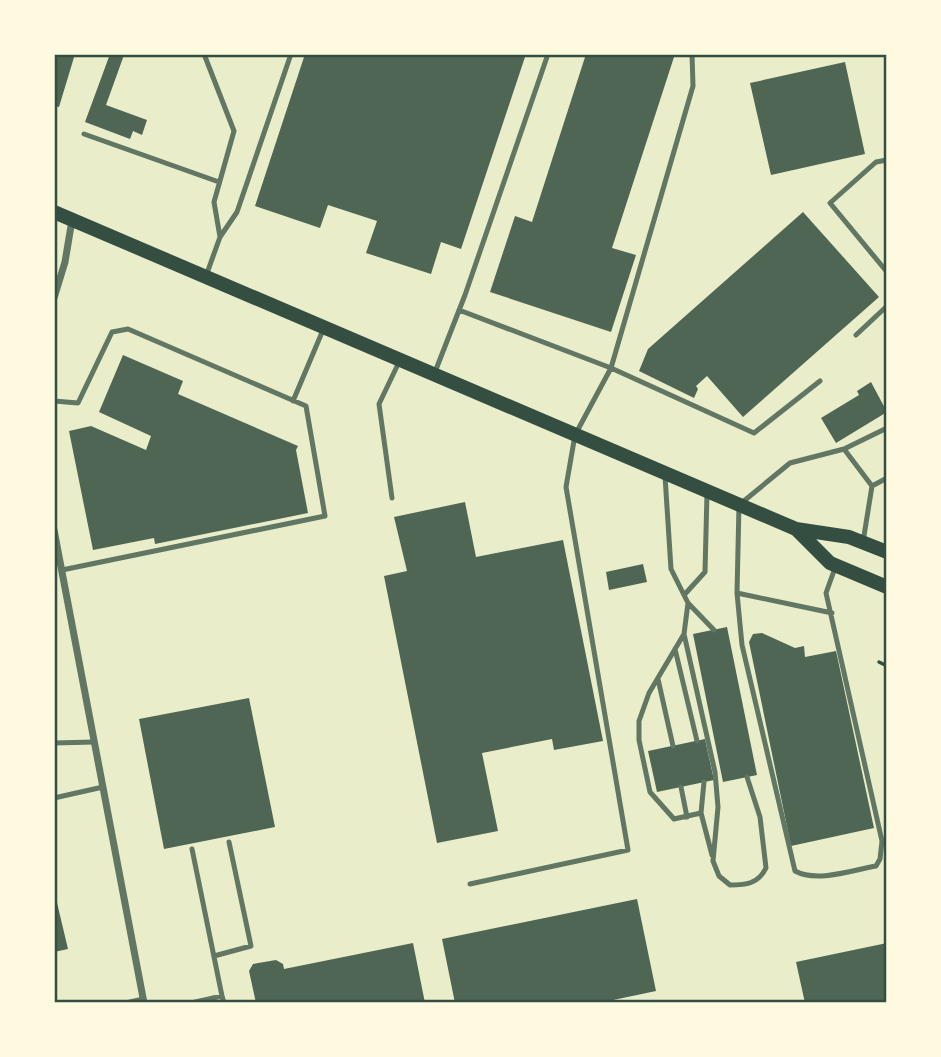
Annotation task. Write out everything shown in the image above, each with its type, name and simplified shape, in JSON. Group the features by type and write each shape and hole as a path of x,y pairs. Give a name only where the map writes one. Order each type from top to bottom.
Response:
{"main road":[{"path":"54,212 796,529 849,537 887,552"},
{"path":"796,529 830,563 887,587"}],"street":[{"path":"54,298 65,262 72,220"},
{"path":"54,530 144,1001"}],"lane":[{"path":"204,54 233,131 214,202 220,237"},
{"path":"206,276 220,237 237,212 291,54"},
{"path":"434,375 548,54"},
{"path":"470,884 628,850 566,487 575,435 611,368 693,86 692,54"},
{"path":"84,134 219,182"},
{"path":"887,160 876,162 830,202 887,272"},
{"path":"856,335 887,306"},
{"path":"459,310 611,368 754,433 820,381"},
{"path":"293,401 324,327"},
{"path":"54,401 78,403 112,332 128,329 306,407 326,516 62,569"},
{"path":"392,498 379,404 400,360"},
{"path":"836,565 826,593 882,841 880,859 876,866 817,876 803,875 795,871 742,645 737,593 739,505 790,463 844,449 887,428"},
{"path":"844,449 873,486 863,542"},
{"path":"665,473 671,569 688,603 714,630"},
{"path":"873,486 887,478"},
{"path":"685,594 705,572 707,491"},
{"path":"737,593 832,613"},
{"path":"688,603 684,634 715,772 718,807 713,861"},
{"path":"684,634 649,693 639,721 639,740 650,792 674,819 701,813"},
{"path":"675,649 696,741"},
{"path":"657,679 673,746"},
{"path":"54,743 94,742"},
{"path":"704,782 701,813 719,876 730,885 754,883 766,868 760,817 747,777"},
{"path":"54,798 103,787"},
{"path":"681,787 687,817"},
{"path":"214,956 251,946 229,842"},
{"path":"191,1003 223,999 192,849"},
{"path":"126,1003 144,1001"}],"path":[{"path":"879,662 887,666"}],"building":[{"path":"54,54 75,54 59,107 54,106"},
{"path":"110,54 124,55 106,105 147,120 142,135 133,131 130,139 85,122"},
{"path":"305,54 526,54 461,249 441,242 431,274 366,253 377,221 328,205 320,228 255,206"},
{"path":"586,54 675,54 612,248 636,255 611,332 490,292 515,216 532,222"},
{"path":"845,62 865,154 771,175 750,83"},
{"path":"803,212 879,297 743,417 707,376 696,386 698,389 694,398 639,371 648,349"},
{"path":"123,355 183,381 178,394 298,446 296,450 308,513 155,544 154,538 93,550 69,431 91,426 146,450 151,436 99,412"},
{"path":"871,382 887,412 836,443 821,418 859,395 857,391"},
{"path":"465,502 476,557 563,540 603,741 554,750 552,739 482,753 498,831 437,843 384,576 407,571 394,517"},
{"path":"643,564 647,582 609,590 606,572"},
{"path":"727,627 757,775 723,782 693,634"},
{"path":"762,633 795,648 804,646 805,657 836,651 874,828 791,846 749,642 753,634"},
{"path":"249,698 275,827 164,849 139,719"},
{"path":"705,739 714,780 657,792 648,751"},
{"path":"54,890 68,949 54,952"},
{"path":"637,899 656,991 599,1003 455,1003 442,939"},
{"path":"413,943 425,1003 256,1003 249,971 253,964 276,960 283,964 284,969"},
{"path":"887,943 887,1003 805,1003 796,962"}]}
